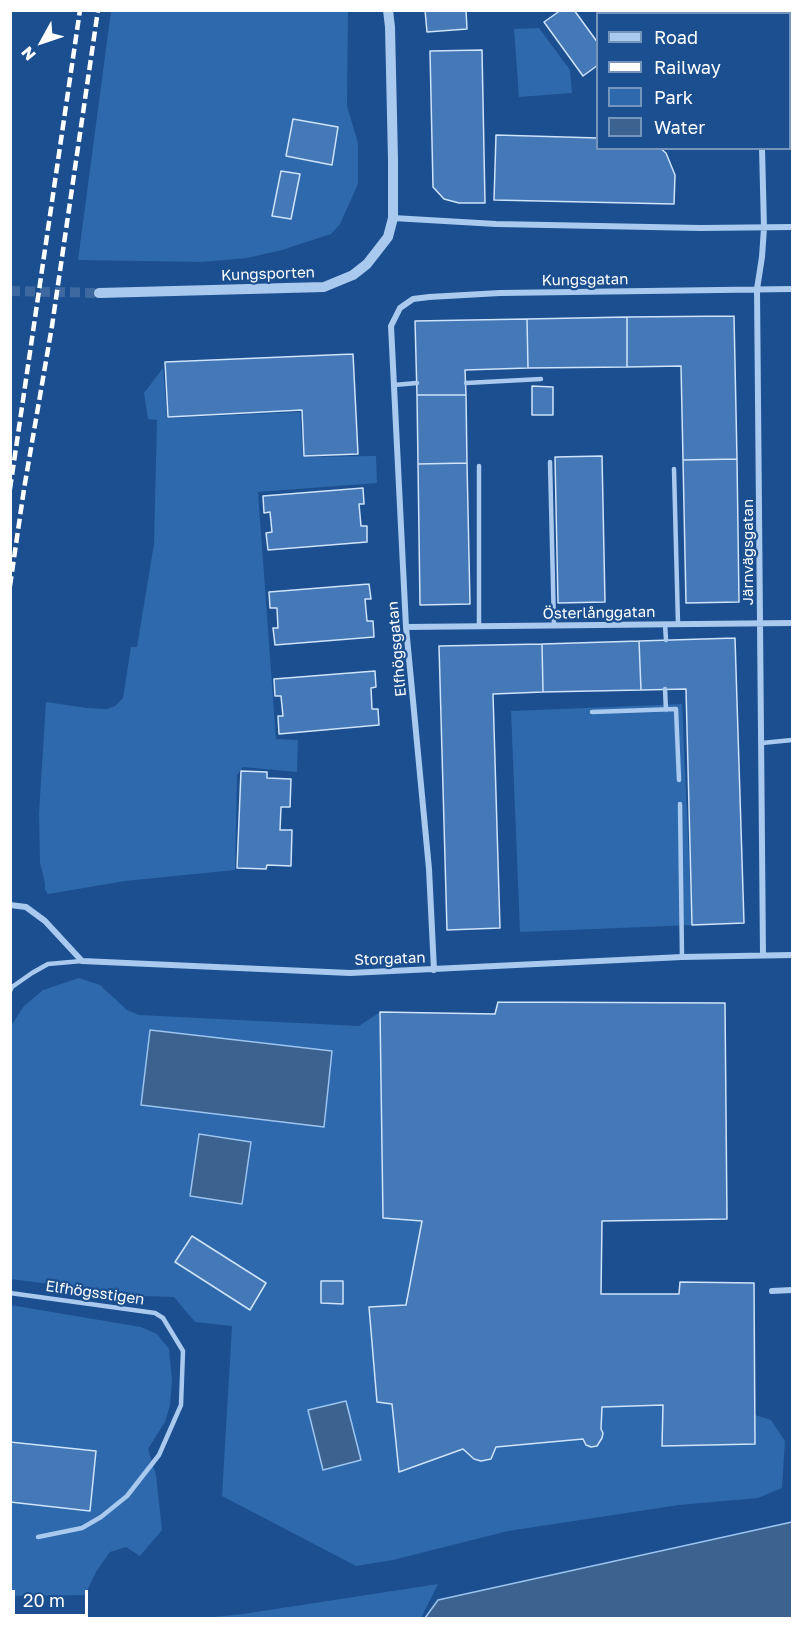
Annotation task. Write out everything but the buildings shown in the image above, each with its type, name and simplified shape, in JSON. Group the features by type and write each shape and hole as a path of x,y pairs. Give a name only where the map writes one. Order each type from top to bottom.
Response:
{"street":[{"name":"Kungsporten","path":"99,293 324,287 353,275 366,264 388,237 393,218 390,10"},
{"name":"Järnvägsgatan","path":"762,150 764,228 757,289 763,955"},
{"path":"393,218 496,224 792,227"},
{"name":"Kungsgatan","path":"391,326 400,308 413,299 429,297 500,293 792,289"},
{"name":"Elfhögsgatan","path":"391,326 406,627 429,870 434,970"},
{"name":"Österlånggatan","path":"406,627 792,623"},
{"path":"10,905 26,908 45,921 82,961"},
{"name":"Storgatan","path":"82,961 350,973 682,957 792,955"},
{"path":"772,1291 792,1290"}],"lane":[{"path":"466,383 541,379"},
{"path":"394,386 417,383"},
{"path":"550,462 554,626"},
{"path":"479,466 479,626"},
{"path":"674,469 678,624"},
{"path":"665,624 666,640"},
{"path":"665,689 666,710"},
{"path":"592,712 676,709 679,780"},
{"path":"762,743 792,740"},
{"path":"680,804 682,957"},
{"path":"10,991 12,987 48,964 82,961"},
{"name":"Elfhögsstigen","path":"10,1293 155,1313 163,1318 183,1351 181,1405 159,1455 127,1496 101,1517 82,1528 38,1537"}],"green space":[{"path":"111,11 348,11 347,106 358,143 358,184 340,224 331,234 282,250 247,258 202,262 78,260"},
{"path":"539,28 570,70 572,93 519,97 514,29"},
{"path":"163,368 167,418 300,412 303,457 376,456 377,483 258,492 276,739 298,740 297,772 243,767 237,775 235,870 125,881 48,894 45,890 40,863 39,813 46,702 107,709 115,706 123,698 131,647 137,647 154,544 157,420 148,419 144,393"},
{"path":"682,704 692,925 520,932 511,711"},
{"path":"79,978 100,985 127,1010 139,1015 359,1026 380,1012 494,1014 498,1002 725,1003 727,1219 602,1221 601,1294 679,1294 680,1282 755,1415 771,1420 785,1441 782,1488 758,1498 679,1505 508,1531 393,1560 356,1566 222,1496 232,1326 195,1322 174,1297 140,1296 11,1279 11,1026 24,1006 43,990"},
{"path":"10,1305 141,1327 157,1334 169,1349 172,1381 170,1405 165,1422 148,1449 156,1475 162,1530 140,1556 126,1547 110,1552 96,1572 85,1595 11,1596"},
{"path":"438,1584 421,1618 205,1618 243,1614"}],"water":[{"path":"150,1030 332,1051 324,1127 141,1105"},
{"path":"199,1134 251,1142 242,1204 190,1196"},
{"path":"346,1401 361,1460 323,1470 308,1410"},
{"path":"792,1522 792,1618 425,1618 438,1600"}],"tunnel":[{"path":"10,291 99,293"}],"railway":[{"path":"10,489 80,10"},
{"path":"10,586 52,326 98,10"}]}
